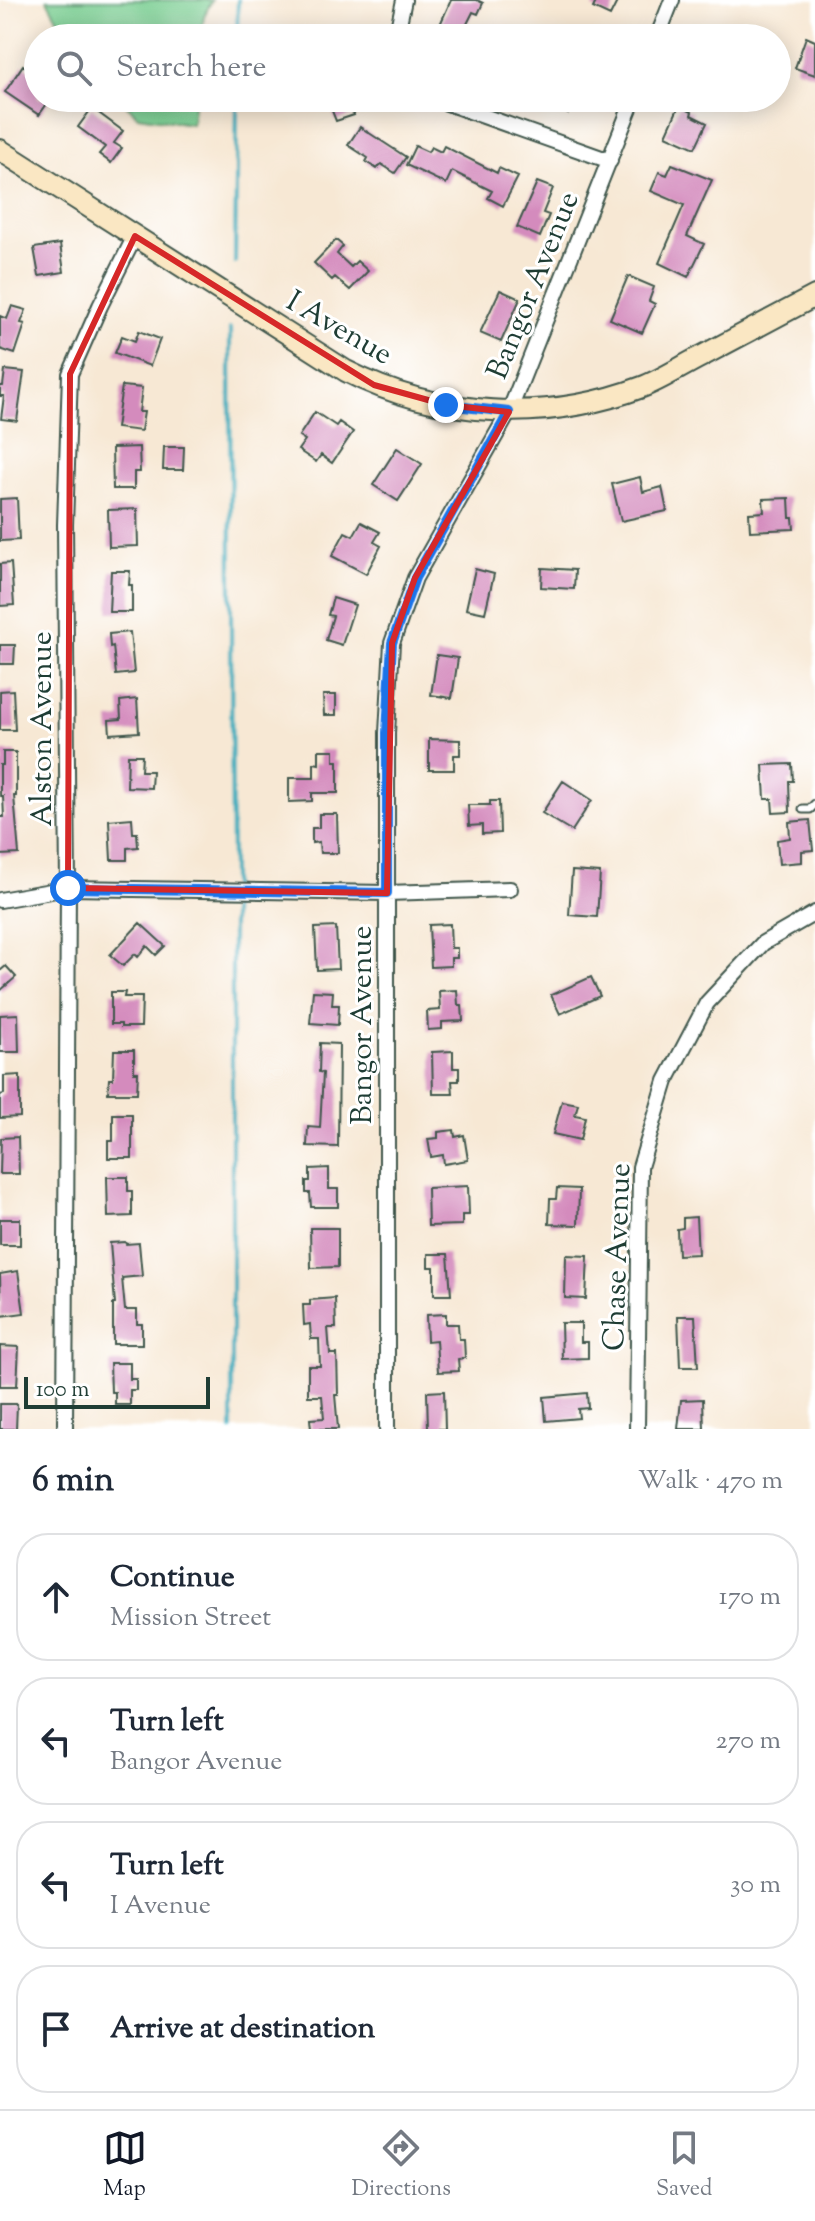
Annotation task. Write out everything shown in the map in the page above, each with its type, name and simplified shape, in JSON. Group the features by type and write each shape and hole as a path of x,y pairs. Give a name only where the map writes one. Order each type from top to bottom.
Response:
{"main road":[{"name":"I Avenue","path":"0,150 346,371 374,385 446,405 509,412 586,405 646,385 815,296"}],"street":[{"path":"399,24 404,0"},
{"path":"663,24 672,0"},
{"path":"472,112 610,161"},
{"name":"Bangor Avenue","path":"387,1429 387,733 392,643 415,578 509,412 629,112"},
{"name":"Alston Avenue","path":"65,1429 68,888 65,525 70,374 135,236"},
{"path":"0,900 68,888 387,893 510,889"},
{"name":"Chase Avenue","path":"637,1429 640,1167 666,1081 707,1003 763,943 815,913"}],"lane":[{"path":"803,809 810,809 815,804"}],"highlighted area":[{"path":"135,236 374,385 446,405 509,412 415,578 392,643 387,893 68,888 70,374"}],"green space":[{"path":"47,0 212,0 203,24 60,24"},
{"path":"134,112 193,112 192,124 138,116"}],"building":[{"path":"451,0 477,0 483,3 478,14 473,12 467,24 440,24"},
{"path":"597,0 618,0 610,16 593,8"},
{"path":"806,37 815,41 815,75 795,68"},
{"path":"23,65 24,105 5,92"},
{"path":"89,112 97,112 123,131 114,143 122,148 111,163 99,154 105,147 78,127"},
{"path":"332,112 353,112 354,115 336,121"},
{"path":"676,112 692,112 691,115 707,123 695,148 666,135"},
{"path":"360,127 406,157 395,173 381,164 377,169 366,162 368,158 348,145"},
{"path":"415,146 428,152 431,147 441,152 444,146 497,173 499,168 518,177 503,206 488,198 492,191 452,171 446,184 406,165"},
{"path":"672,164 712,180 687,236 704,244 688,277 659,263 684,205 651,191 659,172 667,175"},
{"path":"537,182 553,188 543,213 549,215 540,237 517,227"},
{"path":"336,240 343,246 337,254 351,267 357,261 368,271 350,290 335,277 332,280 314,263"},
{"path":"60,244 64,272 39,276 34,248"},
{"path":"628,276 654,287 649,301 655,304 642,333 610,319"},
{"path":"500,290 520,299 501,342 480,333"},
{"path":"12,306 26,310 21,323 25,324 15,354 0,349 0,316 7,319"},
{"path":"139,331 160,339 150,366 115,353 122,336 135,341"},
{"path":"5,370 24,372 17,421 1,419 4,396 0,396 0,386 3,386"},
{"path":"122,386 142,388 139,412 144,412 141,431 116,428"},
{"path":"315,412 336,426 339,422 353,432 332,463 321,455 316,462 298,450 305,440 299,436"},
{"path":"139,447 140,472 134,472 134,489 113,489 112,448"},
{"path":"164,447 184,447 183,470 163,470"},
{"path":"397,448 422,464 398,501 373,485"},
{"path":"640,477 643,492 662,487 667,511 621,521 612,484"},
{"path":"17,498 19,540 0,541 0,499"},
{"path":"789,498 794,529 750,531 749,513 764,512 763,499"},
{"path":"137,509 138,546 109,547 108,510"},
{"path":"361,522 380,532 374,542 381,546 366,574 332,556 345,532 353,536"},
{"path":"11,563 14,605 0,606 0,564"},
{"path":"542,568 575,570 574,589 541,587"},
{"path":"475,569 494,574 485,613 466,609"},
{"path":"111,571 130,571 132,612 109,612"},
{"path":"333,598 355,605 342,645 326,640 333,616 328,615"},
{"path":"130,632 134,673 116,675 109,634"},
{"path":"0,645 15,645 14,664 0,664"},
{"path":"437,655 458,658 452,698 431,695"},
{"path":"13,690 15,730 0,730 0,691"},
{"path":"323,695 336,695 336,715 324,715"},
{"path":"137,699 139,732 110,734 109,720 121,719 120,701"},
{"path":"429,739 460,740 460,755 454,755 454,770 429,770"},
{"path":"319,750 334,750 334,761 338,761 338,793 312,793 312,801 289,802 289,778 314,778 314,763 319,764"},
{"path":"3,752 16,752 14,796 19,854 0,855 0,817 4,817 3,796 0,796"},
{"path":"128,755 142,755 141,771 152,771 151,788 127,787"},
{"path":"792,764 790,812 773,813 772,799 765,799 763,765"},
{"path":"563,781 592,800 572,831 542,813"},
{"path":"490,801 499,801 500,833 482,834 482,825 469,826 468,805 490,805"},
{"path":"319,814 337,814 338,853 320,853 319,842 312,843 312,828 319,828"},
{"path":"132,818 138,847 127,848 127,860 111,860 109,820"},
{"path":"810,820 813,850 802,851 802,862 779,864 777,840 790,838 789,822"},
{"path":"572,871 600,873 597,917 569,915"},
{"path":"140,923 165,946 156,955 147,946 138,957 135,954 123,966 110,955"},
{"path":"450,924 451,948 457,948 457,958 451,958 451,966 431,967 429,925"},
{"path":"336,927 338,969 317,970 315,928"},
{"path":"6,966 16,977 0,991 0,971"},
{"path":"591,977 600,996 560,1014 551,995"},
{"path":"457,990 463,1021 442,1022 442,1029 428,1030 427,1011 440,1010 439,991"},
{"path":"313,991 333,992 332,1005 339,1005 338,1025 310,1023"},
{"path":"111,992 125,992 124,997 142,997 141,1027 111,1024"},
{"path":"18,1014 19,1052 0,1052 0,1015"},
{"path":"320,1043 339,1044 338,1147 307,1146 308,1127 320,1128 323,1073 319,1072"},
{"path":"114,1050 134,1050 134,1072 138,1072 137,1093 108,1093 109,1079 113,1079"},
{"path":"453,1051 453,1068 459,1068 459,1081 452,1081 453,1094 433,1094 432,1052"},
{"path":"20,1075 20,1117 0,1118 4,1076"},
{"path":"562,1101 578,1104 575,1115 585,1117 580,1140 553,1134"},
{"path":"113,1114 132,1114 132,1158 108,1158 108,1141 113,1141"},
{"path":"454,1130 455,1137 464,1135 468,1160 444,1164 443,1155 431,1157 428,1139 438,1138 438,1132"},
{"path":"18,1137 19,1174 0,1174 1,1138"},
{"path":"329,1168 329,1189 338,1189 338,1207 311,1207 310,1193 306,1193 310,1169"},
{"path":"107,1177 128,1177 128,1191 132,1191 132,1216 108,1217"},
{"path":"468,1186 469,1215 462,1215 462,1225 428,1226 427,1188"},
{"path":"557,1188 579,1189 578,1225 549,1224 550,1199 556,1199"},
{"path":"696,1217 698,1254 678,1255 677,1229 683,1228 683,1218"},
{"path":"0,1219 20,1219 20,1245 0,1245"},
{"path":"310,1228 338,1228 338,1267 311,1268"},
{"path":"110,1243 139,1243 142,1276 122,1278 125,1310 137,1310 137,1324 142,1324 142,1344 113,1344 115,1304"},
{"path":"428,1254 448,1254 451,1295 434,1295 434,1267 428,1267"},
{"path":"566,1255 588,1256 586,1299 565,1298"},
{"path":"18,1271 24,1313 1,1316 0,1274"},
{"path":"335,1298 336,1328 328,1328 330,1354 337,1354 338,1395 335,1395 338,1429 311,1429 310,1419 324,1418 322,1396 308,1396 308,1366 320,1366 319,1339 311,1339 310,1324 304,1325 303,1305 310,1305 310,1300"},
{"path":"446,1314 446,1324 458,1324 459,1339 464,1339 465,1358 458,1359 459,1371 438,1372 436,1340 427,1341 426,1315"},
{"path":"678,1316 695,1316 698,1367 680,1367"},
{"path":"561,1323 581,1323 581,1342 588,1342 588,1358 562,1359"},
{"path":"0,1346 19,1347 17,1386 0,1386"},
{"path":"110,1363 130,1363 130,1379 136,1379 136,1390 130,1390 130,1405 115,1405 115,1392 111,1392"},
{"path":"444,1391 445,1429 428,1429 427,1392"},
{"path":"587,1393 588,1408 578,1409 579,1418 546,1421 544,1397"},
{"path":"703,1399 704,1429 678,1429 681,1400"},
{"path":"0,1404 17,1404 16,1429 0,1429"}],"waterway":[{"path":"237,24 238,0"},
{"path":"235,262 237,112"},
{"path":"230,329 232,887"},
{"path":"232,895 232,1429"}],"route":[{"path":"68,888 387,893 387,733 392,643 415,578 509,412 446,405"}]}
